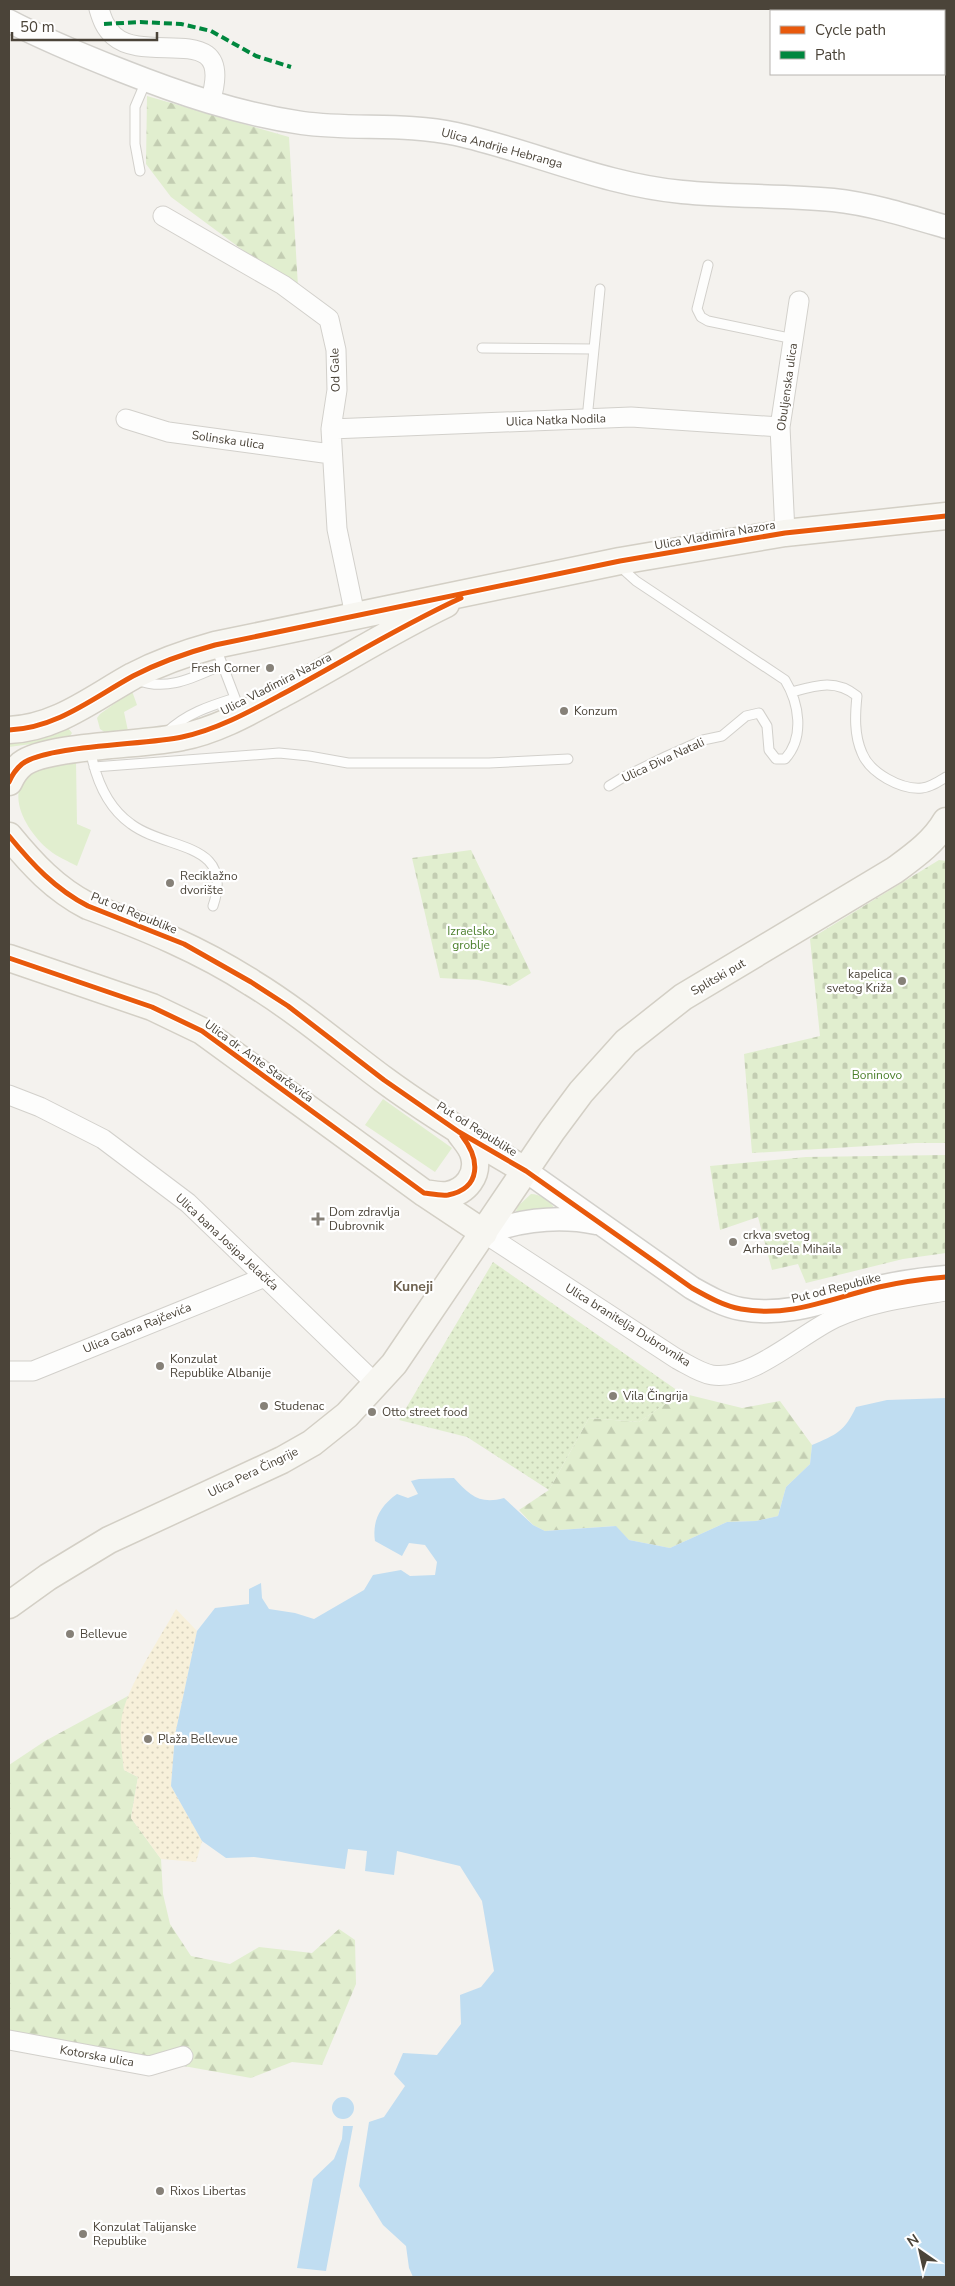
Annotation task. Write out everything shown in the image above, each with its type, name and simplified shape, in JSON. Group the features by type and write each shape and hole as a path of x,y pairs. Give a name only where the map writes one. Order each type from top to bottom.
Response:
{"main road":[{"name":"Ulica Vladimira Nazora","path":"9,730 46,723 92,702 131,677 156,664 219,655 355,615 620,561 785,533 936,517"},
{"path":"936,517 946,536"},
{"name":"Ulica Vladimira Nazora","path":"9,782 14,771 23,763 35,757 92,758 185,737 238,707 367,647 438,608 488,587"},
{"path":"355,615 362,638 367,647"},
{"path":"92,702 87,724 92,758"},
{"path":"9,813 15,834 26,857"},
{"name":"Splitski put","path":"484,1233 581,1092 609,1059 642,1028 683,997 895,870 927,846 940,832 946,822"},
{"path":"9,836 26,857"},
{"name":"Put od Republike","path":"26,857 45,877 74,899 184,944 251,982 288,1006 384,1080 459,1132 526,1171"},
{"name":"Ulica dr. Ante Starčevića","path":"9,958 134,1000 202,1031 424,1193 484,1233"},
{"path":"424,1193 446,1195 460,1191 470,1181 476,1169 474,1154 459,1132"},
{"name":"Ulica Pera Čingrije","path":"9,1605 48,1577 108,1540 282,1460 312,1443 347,1415 394,1364 484,1233"}],"street":[{"path":"99,9 104,24 114,36 132,45 194,49 207,55 215,67 216,82 210,102"},
{"name":"Ulica Andrije Hebranga","path":"9,21 78,53 146,80 210,102 301,123 346,127 428,129 502,145 618,180 653,188 682,192 835,200 888,210 946,227"},
{"name":"Od Gale","path":"162,216 283,285 329,319 336,350 337,390 331,429 331,454 337,529 355,615"},
{"name":"Obuljenska ulica","path":"785,533 780,428 799,301"},
{"name":"Ulica Natka Nodila","path":"331,429 631,417 780,428"},
{"name":"Solinska ulica","path":"126,419 168,432 331,454"},
{"name":"Ulica bana Josipa Jelačića","path":"9,1095 40,1107 103,1139 188,1203 376,1384"},
{"name":"Put od Republike","path":"526,1171 692,1288 715,1300 740,1309 774,1312 811,1307 878,1287 918,1279 946,1277"},
{"path":"484,1233 521,1222 548,1218 572,1218 599,1223"},
{"name":"Ulica branitelja Dubrovnika","path":"484,1233 677,1359 709,1375 721,1376 737,1373 756,1365 834,1318 858,1309 891,1300 946,1291"},
{"name":"Ulica Gabra Rajčevića","path":"9,1371 33,1371 265,1277"},
{"name":"Kotorska ulica","path":"9,2040 149,2066 184,2056"}],"lane":[{"path":"140,171 135,144 135,107 146,80"},
{"path":"708,265 697,309 701,316 708,321 794,339"},
{"path":"587,419 600,289"},
{"path":"482,348 594,349"},
{"name":"Ulica Điva Natali","path":"609,786 703,740 722,736 746,716 760,713 767,726 769,750 776,759 785,759 792,752 798,735 797,709 792,692 785,680 636,581 626,572 620,561"},
{"path":"219,655 238,707"},
{"path":"792,692 830,684 846,688 858,696 855,716 862,754 878,773 902,787 912,788 932,785 946,777"},
{"name":"Ulica Vladimira Nazora","path":"92,758 279,753 348,763 489,763 568,759"},
{"path":"92,758 106,796 117,812 133,826 153,836 202,854 214,866 219,883 213,906"}],"green space":[{"path":"147,96 289,137 298,286 244,251 171,197 146,164"},
{"path":"132,691 137,705 124,712 128,731 106,733 100,729 97,718 100,714"},
{"path":"68,728 72,733 68,739 9,747 9,737"},
{"path":"76,761 77,824 91,830 77,866 55,855 33,833 21,811 18,799 19,788 24,778 34,770 49,765"},
{"name":"Izraelsko groblje","path":"471,850 531,973 510,986 478,980 440,978 412,858"},
{"name":"Boninovo","path":"939,860 946,861 946,1143 916,1143 752,1153 744,1054 820,1036 810,939"},
{"path":"383,1099 452,1148 435,1172 365,1125"},
{"path":"946,1155 946,1253 903,1259 806,1283 798,1264 772,1270 758,1217 720,1230 710,1166 806,1157"},
{"path":"531,1194 545,1199 555,1210 514,1216 518,1206"},
{"path":"493,1262 681,1393 639,1422 589,1418 549,1490 467,1437 399,1420"},
{"path":"681,1393 742,1408 780,1401 812,1445 810,1464 786,1487 778,1516 756,1521 727,1522 670,1548 629,1540 615,1526 545,1531 533,1525 519,1510 549,1490 589,1418 639,1422"},
{"path":"128,1696 122,1733 124,1770 138,1777 131,1818 161,1859 163,1894 170,1924 191,1956 230,1964 259,1947 312,1953 339,1929 355,1940 356,1984 322,2065 292,2062 251,2078 9,2035 9,1765 45,1741"}],"sand":[{"name":"Plaža Bellevue","path":"176,1609 197,1631 175,1735 171,1786 202,1841 196,1862 161,1859 131,1818 138,1777 124,1770 121,1743 122,1716 125,1704 145,1662"}],"water":[{"path":"946,1398 946,2277 413,2277 409,2268 406,2246 383,2225 359,2186 369,2122 384,2117 405,2086 394,2074 403,2053 437,2055 461,2024 460,1995 481,1987 494,1971 482,1901 460,1866 397,1851 394,1875 365,1871 367,1851 348,1849 345,1869 254,1857 226,1858 202,1841 171,1786 175,1735 197,1631 215,1608 249,1604 249,1589 261,1583 262,1598 269,1609 295,1613 314,1619 364,1590 373,1575 401,1570 410,1576 435,1575 437,1562 425,1545 409,1543 402,1556 375,1541 374,1534 378,1514 386,1504 397,1494 408,1498 418,1494 411,1481 454,1478 470,1494 476,1497 488,1500 504,1498 533,1525 545,1531 616,1526 629,1540 670,1548 727,1522 756,1521 778,1516 786,1487 810,1464 812,1445 844,1427 856,1407 887,1400"},
{"path":"343,2097 351,2100 354,2108 351,2116 343,2119 335,2116 332,2108 335,2100"},
{"path":"343,2126 353,2126 326,2271 297,2268 313,2179 334,2159 342,2139"}],"marked path":[{"path":"104,24 140,22 181,24 211,31 256,56 291,67"}],"cycle path":[{"path":"9,730 43,724 59,718 143,671 173,658 215,645 620,561 785,533 946,516"},
{"path":"9,782 14,772 22,764 52,753 166,740 210,729 264,704 396,631 461,598"},
{"path":"9,836 26,856 65,892 88,906 184,944 251,982 288,1006 384,1080 459,1132 526,1171 692,1288 716,1301 741,1309 777,1311 811,1306 887,1285 946,1277"},
{"path":"9,958 152,1007 202,1031 424,1193 448,1195 467,1186 472,1179 474,1172 472,1154 462,1136"}],"place":[{"name":"Fresh Corner","path":"270,668"},
{"name":"Konzum","path":"564,711"},
{"name":"Reciklažno dvorište","path":"170,883"},
{"name":"kapelica svetog Križa","path":"902,981"},
{"name":"Dom zdravlja Dubrovnik","path":"318,1219"},
{"name":"crkva svetog Arhangela Mihaila","path":"733,1242"},
{"name":"Konzulat Republike Albanije","path":"160,1366"},
{"name":"Vila Čingrija","path":"613,1396"},
{"name":"Studenac","path":"264,1406"},
{"name":"Otto street food","path":"372,1412"},
{"name":"Bellevue","path":"70,1634"},
{"name":"Plaža Bellevue","path":"148,1739"},
{"name":"Rixos Libertas","path":"160,2191"},
{"name":"Konzulat Talijanske Republike","path":"83,2234"}],"district":[{"name":"Kuneji","path":"413,1286"}]}
